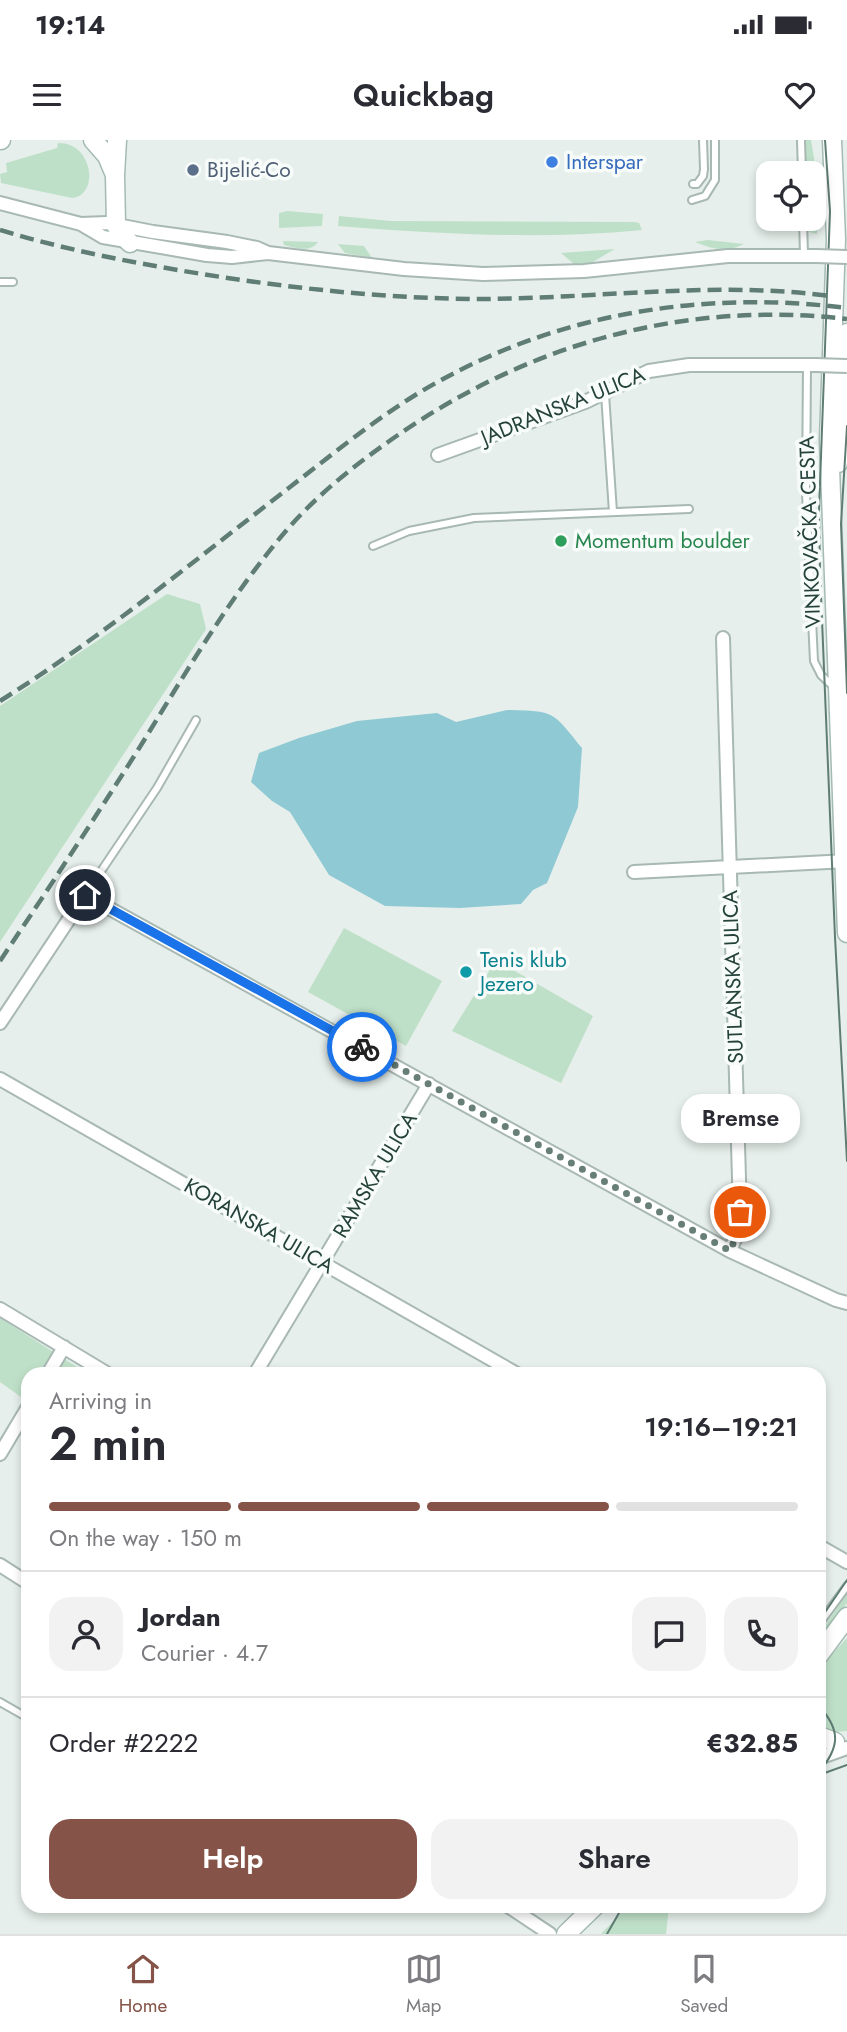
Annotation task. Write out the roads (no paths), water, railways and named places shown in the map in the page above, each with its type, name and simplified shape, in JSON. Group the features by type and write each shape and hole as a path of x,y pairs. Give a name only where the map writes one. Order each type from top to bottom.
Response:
{"main road":[{"path":"93,140 107,156 115,175"},
{"path":"117,140 116,225 130,243"},
{"name":"VINKOVAČKA CESTA","path":"832,140 836,216 829,421 836,689 847,933"},
{"path":"841,140 847,174"},
{"name":"VINKOVAČKA CESTA","path":"832,504 841,442 847,333"},
{"path":"826,1646 847,1617"},
{"path":"566,1934 588,1913"}],"street":[{"path":"0,204 81,224 101,223 243,244 268,253"},
{"path":"81,224 97,235 130,243 232,257 268,253 483,274 584,271 758,255 847,257"},
{"name":"JADRANSKA ULICA","path":"438,455 585,401 649,371 714,365 847,366"},
{"name":"SUTLANSKA ULICA","path":"723,638 740,1212 737,1234 730,1251"},
{"name":"SUTLANSKA ULICA","path":"634,872 845,861"},
{"path":"0,1023 85,895 730,1251 847,1303"},
{"name":"KORANSKA ULICA","path":"0,1079 505,1367"},
{"name":"RAMSKA ULICA","path":"259,1367 429,1084"},
{"path":"0,1309 96,1367"},
{"path":"52,1367 64,1348"},
{"path":"0,1454 21,1419"},
{"path":"826,1550 847,1562"},
{"path":"0,1565 21,1578"},
{"path":"518,1913 550,1934"}],"lane":[{"path":"693,184 697,184 703,176 703,140"},
{"path":"692,200 705,196 715,180 715,140"},
{"path":"801,140 802,161"},
{"path":"805,231 810,256"},
{"path":"0,282 13,282"},
{"name":"VINKOVAČKA CESTA","path":"811,365 806,493 814,661 821,675 836,689"},
{"path":"605,392 613,512"},
{"path":"373,546 409,531 474,518 689,509"},
{"path":"85,895 157,788 196,720"},
{"path":"826,1614 847,1586"},
{"path":"0,1702 21,1714"}],"water":[{"path":"507,710 535,711 551,716 558,720 582,748 578,807 547,883 533,890 521,904 460,908 385,906 329,875 290,812 272,801 251,782 259,753 357,721 437,713 456,722"}],"tram line":[{"path":"825,140 830,211 819,511 820,571 847,1161"},
{"path":"847,426 841,524 847,693"},
{"path":"826,1611 847,1580"},
{"path":"826,1715 835,1739 826,1763"},
{"path":"826,1772 847,1765"},
{"path":"607,1934 619,1913"}],"railway":[{"path":"0,230 75,250 177,270 273,284 379,295 486,299 744,290 830,296"},
{"path":"0,701 112,624 379,420 459,370 511,347 620,315 733,303 790,303 847,308"},
{"path":"0,961 244,584 297,519 361,462 440,408 494,379 549,355 606,337 664,324 724,317 785,315 847,319"}],"place":[{"name":"Interspar","path":"552,162"},
{"name":"Bijelić-Co","path":"193,170"},
{"name":"Momentum boulder","path":"561,541"},
{"name":"Tenis klub Jezero","path":"466,972"},
{"name":"Bremse","path":"740,1212"}]}
